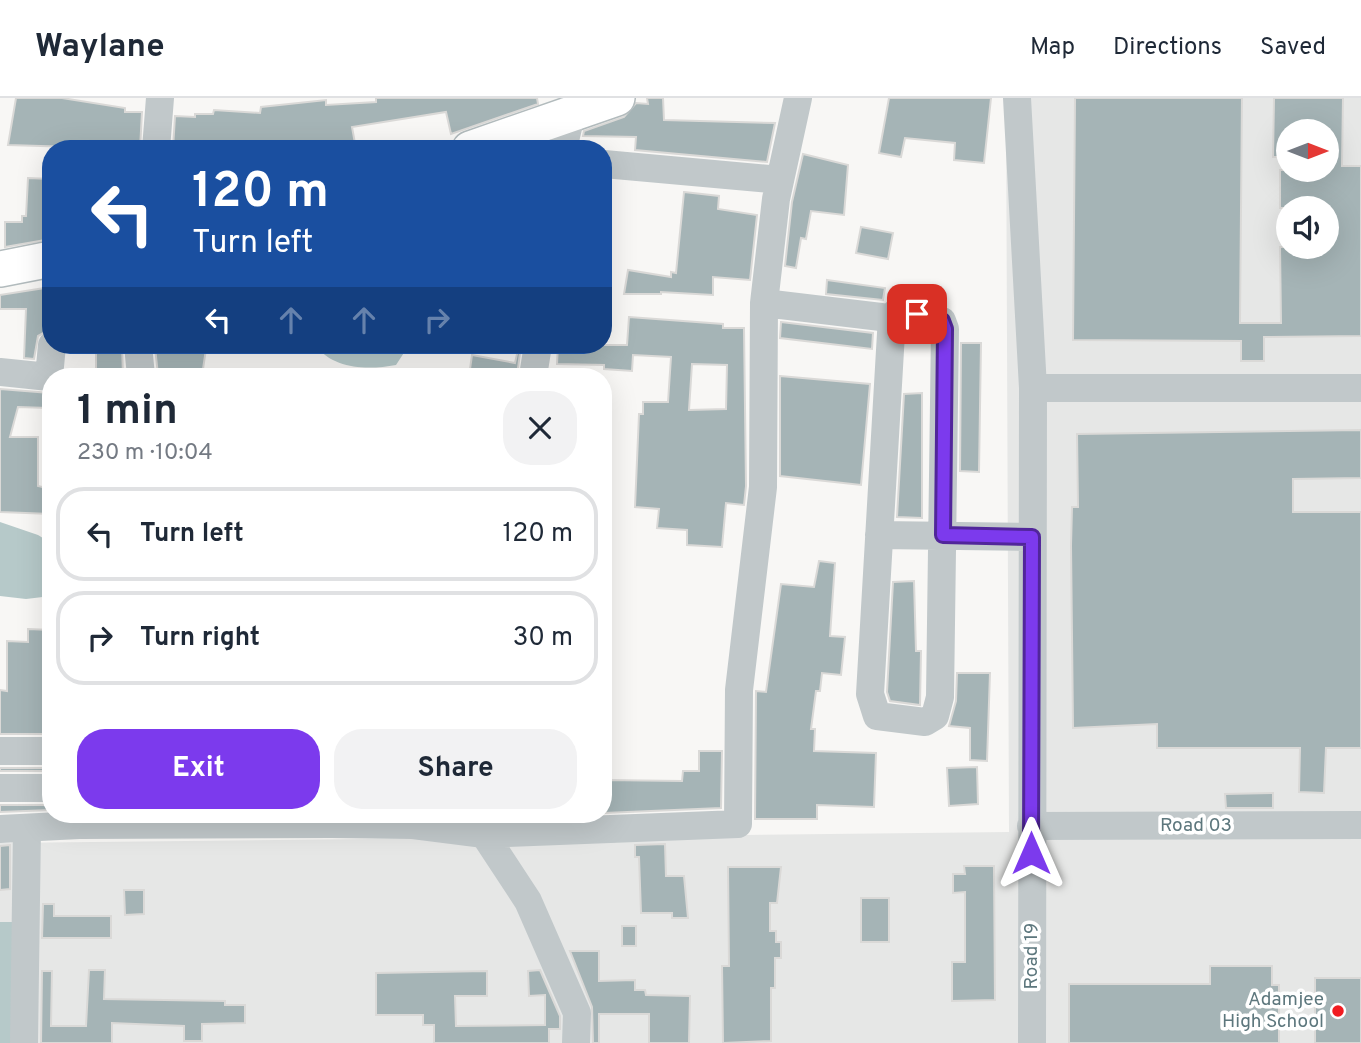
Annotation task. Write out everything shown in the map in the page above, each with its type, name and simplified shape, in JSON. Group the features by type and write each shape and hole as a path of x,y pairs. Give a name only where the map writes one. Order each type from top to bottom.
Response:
{"main road":[{"path":"492,140 573,106 617,98"},
{"path":"0,269 42,261"}],"street":[{"path":"157,140 160,98"},
{"path":"333,823 495,827 738,824 739,690 763,487 764,303 780,180 798,98"},
{"name":"Road 19","path":"1017,98 1032,388 1032,1043"},
{"path":"565,140 573,106"},
{"path":"612,165 780,180"},
{"path":"764,303 881,317"},
{"path":"898,311 936,317 942,321 945,329 943,535 940,696 935,716 925,722 877,716 872,707 869,674 892,316 898,311"},
{"path":"0,372 42,376"},
{"path":"1032,388 1361,388"},
{"path":"879,535 1032,537"},
{"path":"0,751 42,751"},
{"path":"0,788 42,789"},
{"path":"24,1043 13,829 53,823"},
{"name":"Road 03","path":"1031,826 1361,825"},
{"path":"495,827 577,1013 576,1043"}],"shaded area":[{"path":"1006,98 1361,98 1361,1043 0,1043 0,843 1009,832"},
{"path":"324,354 403,354 396,365 374,368 342,364"},
{"path":"0,522 42,537 42,597 26,599 0,596"},
{"path":"0,922 13,922 14,1043 0,1043"}],"building":[{"path":"16,98 62,98 125,108 125,112 142,112 140,140 42,140 42,146 8,145"},
{"path":"376,98 537,98 538,104 451,134 446,112 352,127 354,140 174,140 175,116 195,117 195,114 213,114 214,110 260,113 261,107 326,100 326,105 376,102"},
{"path":"647,98 663,98 664,120 775,123 767,162 635,150 636,137 583,136 584,131 624,117 636,103 648,104"},
{"path":"889,98 991,98 984,163 954,160 955,143 905,138 901,157 879,153"},
{"path":"1075,98 1242,98 1240,323 1281,323 1280,259 1339,259 1339,196 1280,196 1280,182 1339,182 1339,119 1276,119 1276,157 1273,157 1274,98 1343,98 1342,166 1361,166 1361,336 1264,337 1264,361 1241,361 1241,341 1073,340"},
{"path":"803,154 848,165 844,215 811,211 806,239 801,238 796,268 785,266 792,202"},
{"path":"28,178 42,179 42,241 5,247 5,222 22,222 22,216 26,216"},
{"path":"684,192 719,196 718,209 757,215 750,280 713,277 713,295 661,292 624,294 628,270 671,277 671,272 676,273"},
{"path":"861,227 893,233 888,259 856,253"},
{"path":"827,280 885,288 883,300 826,294"},
{"path":"42,288 42,334 38,336 34,359 24,358 26,309 0,309 0,295"},
{"path":"629,317 744,328 746,486 744,505 726,503 722,547 687,545 687,530 657,528 659,509 635,507 639,414 643,414 643,402 668,402 671,357 633,355 632,371 604,368 604,365 557,364 558,354 612,354 612,345 627,345","holes":["692,364 727,365 726,409 689,410"]},
{"path":"781,322 873,333 872,349 780,338"},
{"path":"961,343 981,343 979,472 960,471"},
{"path":"96,354 122,354 123,368 96,368"},
{"path":"156,354 205,354 203,368 157,368"},
{"path":"517,354 520,354 518,368 470,368 472,355 515,363"},
{"path":"780,376 870,384 861,485 780,476"},
{"path":"0,389 42,392 42,408 18,407 10,437 38,437 38,486 42,487 42,514 0,512"},
{"path":"922,393 922,518 897,517 904,394"},
{"path":"1361,430 1361,478 1293,479 1293,512 1361,512 1361,748 1326,748 1324,793 1299,792 1300,748 1157,748 1157,724 1073,728 1071,546 1072,507 1078,507 1077,434"},
{"path":"819,561 835,563 830,636 845,637 841,675 822,673 820,691 816,691 811,729 815,729 814,751 876,753 874,807 817,805 817,819 755,819 756,691 766,692 781,584 814,587"},
{"path":"914,581 916,651 921,651 920,705 890,701 887,692 893,582"},
{"path":"28,629 42,630 42,734 0,734 0,690 7,691 7,641 28,642"},
{"path":"957,673 990,673 987,761 970,760 970,728 949,726 956,701"},
{"path":"699,751 722,751 721,808 612,813 612,780 682,781 683,771 699,771"},
{"path":"977,767 978,804 949,806 947,768"},
{"path":"0,768 42,768 42,771 0,771"},
{"path":"1273,793 1273,808 1226,808 1225,794"},
{"path":"0,805 42,805 42,810 0,812"},
{"path":"665,844 666,876 684,876 688,918 672,918 672,913 641,913 639,857 635,857 635,845"},
{"path":"10,845 10,889 0,890 0,846"},
{"path":"964,866 994,866 995,1000 952,1001 952,962 965,962 965,892 953,893 953,874 965,874"},
{"path":"728,867 781,867 777,903 770,903 770,931 776,931 776,942 781,942 781,958 775,958 775,988 771,988 771,1041 723,1043 722,966 729,966"},
{"path":"124,890 144,890 144,914 125,915"},
{"path":"861,898 889,898 889,942 861,942"},
{"path":"43,904 54,904 54,916 111,916 111,938 42,938"},
{"path":"622,926 636,926 636,946 622,946"},
{"path":"570,951 599,951 599,981 635,980 635,990 645,990 646,995 690,996 689,1043 649,1043 649,1014 599,1014 599,1043 593,1043 592,1007"},
{"path":"1210,966 1272,966 1272,985 1279,985 1279,1043 1069,1043 1069,984 1210,984"},
{"path":"89,970 105,970 104,999 225,1001 225,1005 245,1005 245,1023 202,1024 202,1041 184,1041 184,1026 112,1023 112,1043 41,1043 42,971 52,971 51,1026 86,1026"},
{"path":"540,970 560,1016 560,1029 549,1029 549,1043 434,1043 434,1025 423,1025 423,1015 376,1015 376,973 487,971 487,996 455,996 456,1026 545,1025 545,995 529,996 528,971"},
{"name":"Adamjee High School","path":"1315,978 1361,978 1361,1043 1315,1043"}],"place":[{"name":"Adamjee High School","path":"1338,1011"}],"route":[{"path":"917,314 936,317 942,321 945,329 943,535 1032,537 1031,853"}]}
